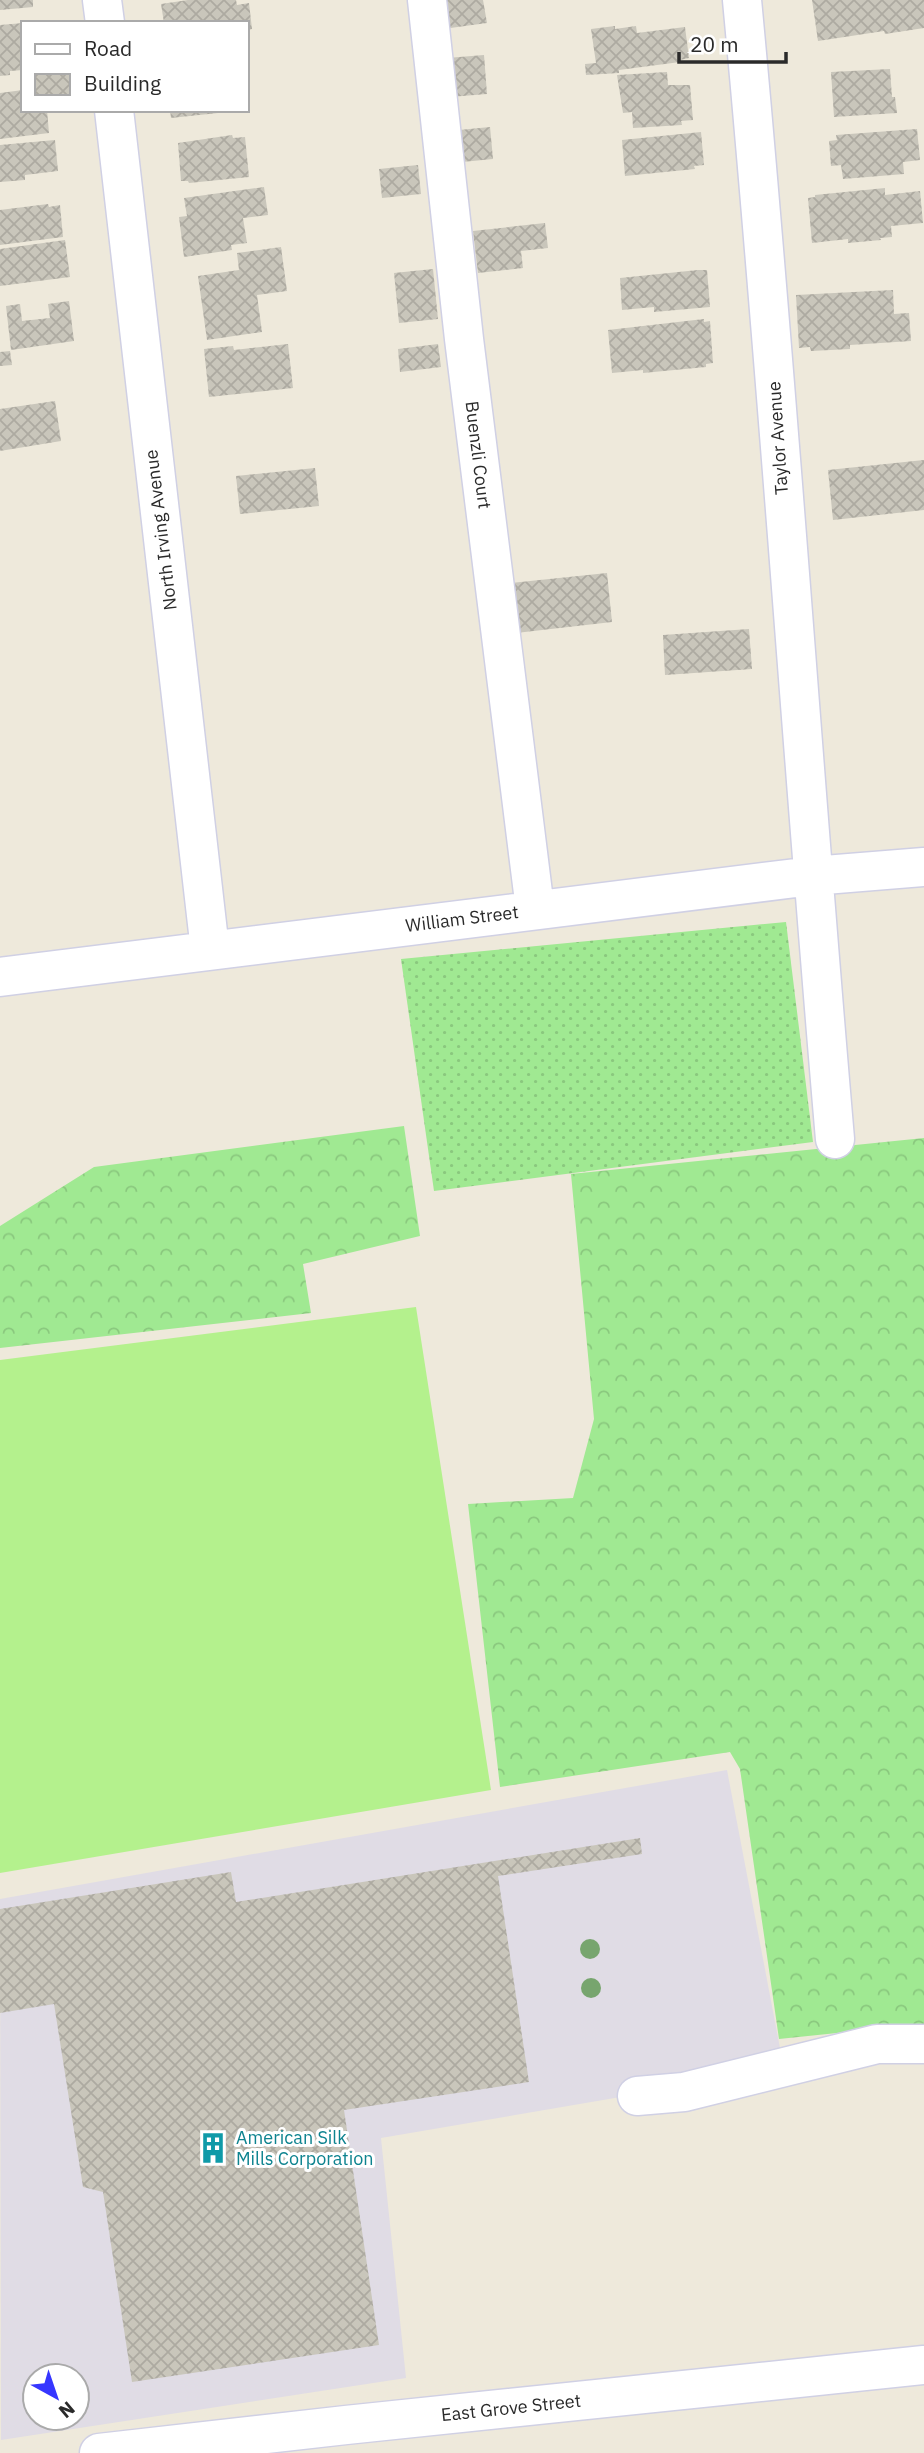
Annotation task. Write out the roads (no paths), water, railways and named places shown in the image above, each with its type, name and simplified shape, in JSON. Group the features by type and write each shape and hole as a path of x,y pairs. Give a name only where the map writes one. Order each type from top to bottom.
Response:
{"street":[{"path":"102,0 104,21"},
{"name":"Buenzli Court","path":"427,0 466,352 535,909"},
{"name":"Taylor Avenue","path":"742,0 835,1139"},
{"name":"North Irving Avenue","path":"114,112 210,950"},
{"name":"William Street","path":"0,977 812,876 924,867"},
{"path":"637,2096 684,2092 877,2044 924,2044"},
{"name":"East Grove Street","path":"99,2453 924,2365"}],"place":[{"name":"American Silk Mills Corporation","path":"213,2148"}]}
